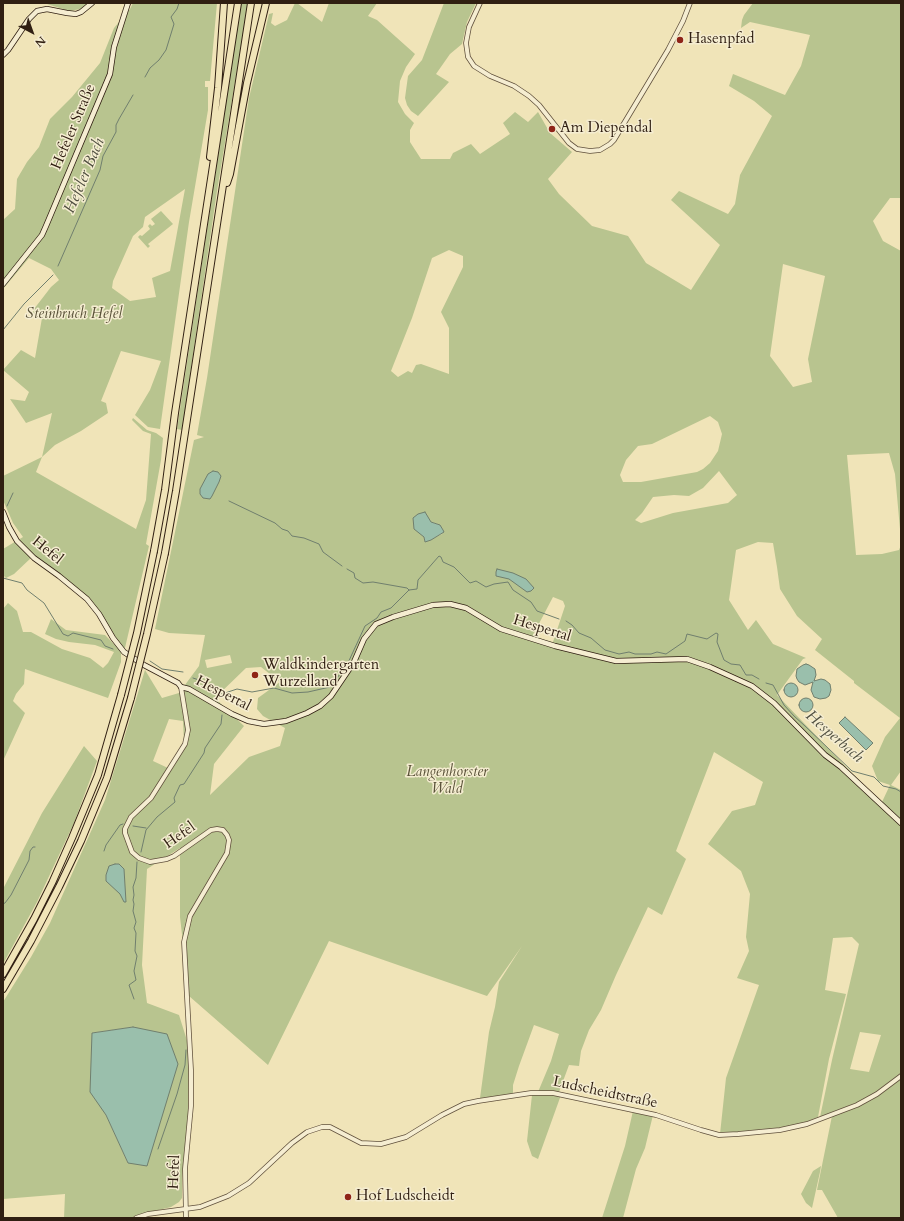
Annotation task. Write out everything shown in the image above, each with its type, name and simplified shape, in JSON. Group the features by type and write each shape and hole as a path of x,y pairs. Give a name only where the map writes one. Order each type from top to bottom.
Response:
{"highway":[{"path":"212,170 210,163 218,88 224,3"},
{"path":"3,974 48,890 72,838 98,774 121,695 137,632 165,490 178,391 238,3"},
{"path":"3,989 31,941 59,887 81,841 107,778 131,698 151,620 173,514 251,3"},
{"path":"221,198 230,174 247,83 266,3"}],"main road":[{"path":"3,55 37,11 47,9 67,14 76,14 92,3"},
{"name":"Hefeler Straße","path":"3,284 42,235 110,74 114,47 128,3"},
{"name":"Hefel","path":"3,512 17,541 34,558 65,580 87,599 99,614 120,647 134,658 178,683 181,687"},
{"name":"Hespertal","path":"181,687 189,689 232,714 248,721 264,724 286,721 307,714 320,706 331,696 354,662 364,640 376,624 393,617 433,605 450,604 466,608 501,629 555,646 616,661 687,659 710,667 752,686 774,703 825,755 841,767 901,823"}],"street":[{"path":"480,3 469,27 466,43 468,57 474,66 478,70 514,86 529,96 539,105 569,144 581,150 594,151 605,147 614,140 668,50 683,21 690,3"},
{"name":"Hefel","path":"181,687 188,730 186,744 151,798 131,817 125,829 125,833 132,852 139,858 150,862 167,860 211,830 223,830 228,835 229,840 227,853 190,916 184,942 191,1070 191,1106 186,1169 185,1210"},
{"name":"Ludscheidtstraße","path":"185,1210 203,1206 241,1189 292,1143 307,1132 322,1126 330,1127 362,1143 381,1144 406,1137 442,1115 464,1104 531,1093 553,1092 656,1115 701,1130 719,1134 738,1134 780,1130 807,1124 862,1102 877,1094 901,1076"},
{"path":"136,1218 161,1212 185,1210 186,1218"}],"green space":[{"path":"88,3 81,9 69,11 47,4"},
{"name":"Steinbruch Hefel","path":"133,3 217,3 210,81 205,81 205,87 208,87 208,110 189,222 160,429 148,427 135,415 150,390 161,361 121,351 101,401 106,403 108,413 81,431 55,445 42,457 52,413 26,423 10,399 25,401 29,392 3,370 21,350 35,358 42,318 39,315 32,316 34,309 51,287 59,280 51,269 29,258 3,289 3,220 15,209 17,179 27,162 39,147 50,119 72,97 100,63 114,28 130,9","holes":["185,189 170,271 152,278 156,297 130,301 112,288 113,281 133,236 143,227 145,217"]},
{"path":"241,3 248,3 217,191 182,430 177,429"},
{"name":"Langenhorster Wald","path":"295,3 322,22 329,3 377,3 368,16 377,20 415,54 406,67 400,81 398,102 405,114 414,123 410,130 410,142 421,159 450,159 453,153 471,144 480,154 510,134 503,123 515,112 528,122 538,112 550,133 572,152 548,179 559,194 592,226 628,236 646,263 691,290 720,245 671,200 679,191 728,214 735,204 740,175 772,116 754,101 729,86 733,74 785,95 801,66 810,35 750,22 741,28 744,15 753,3 901,3 901,198 890,198 873,221 883,241 901,251 901,540 895,474 889,453 847,455 856,555 882,554 899,550 901,545 901,771 891,785 901,790 901,821 882,802 890,785 878,781 872,766 885,737 900,718 854,683 854,681 815,650 822,639 797,616 780,589 773,543 758,542 736,550 729,600 748,630 756,620 773,644 806,658 803,659 777,695 901,823 901,1074 887,1085 861,1101 820,1117 859,944 852,937 833,938 825,990 846,994 829,1059 818,1117 796,1126 720,1134 726,1078 759,985 737,978 749,951 746,937 750,894 741,871 708,844 732,811 755,805 763,782 714,752 676,851 686,859 662,915 648,907 601,1010 589,1030 581,1051 579,1066 569,1065 559,1092 538,1092 551,1061 559,1034 534,1025 513,1085 513,1095 480,1098 489,1032 499,982 522,946 487,996 329,941 268,1065 189,996 180,917 180,848 147,869 142,965 147,1003 179,1015 189,1047 188,1121 182,1178 182,1198 171,1207 131,1218 64,1218 65,1194 3,1199 3,1002 50,923 105,800 145,670 162,698 179,693 199,666 205,635 169,633 155,629 194,440 204,437 197,435 249,98 269,14 273,13 271,23 275,26 287,20","holes":["449,250 463,256 463,267 441,312 449,328 449,374 421,364 416,365 412,373 408,371 398,377 391,371 412,318 432,258","783,264 825,276 808,359 812,382 793,387 770,356","710,416 718,422 722,434 718,451 710,463 697,472 641,482 623,482 620,475 626,460 638,446 652,444","719,471 737,495 728,503 673,513 641,523 635,520 653,497 674,495 689,496 703,488","431,522 437,524 443,530 442,534 425,542 424,537","553,597 563,601 565,606 553,642 533,635","230,655 232,663 207,668 205,660","261,667 280,682 258,698 257,709 263,716 285,728 280,746 249,757 210,795 214,764 244,726 215,698 246,668","169,719 183,721 184,742 168,768 153,761","133,1027 128,1163 106,1115 92,1033","860,1032 881,1035 869,1072 850,1069"]},
{"path":"444,3 476,3 467,22 462,44 450,54 436,74 449,82 418,116 411,111 405,98 408,76 422,60"},
{"path":"161,211 173,224 148,244 150,246 148,248 138,237 140,235 142,236 150,229 148,226 150,224 152,226 155,224 151,219"},
{"path":"133,418 147,430 156,433 163,438 161,460 146,544 149,546 124,652 95,608 32,557 14,574 6,578 3,575 3,549 23,537 13,523 3,500 3,476 42,457 36,472 136,529 146,500 151,434 143,431 132,420"},
{"path":"8,603 17,611 23,632 31,632 62,649 90,658 103,668 108,663 114,652 95,645 56,639 45,634 51,619 66,630 105,635 121,651 121,662 108,698 25,669 24,684 16,694 13,701 25,713 3,761 3,609"},
{"path":"84,746 97,761 74,823 37,902 3,964 3,889 42,813"},
{"path":"901,1079 901,1218 838,1218 822,1190 817,1190 832,1116"},
{"path":"532,1095 561,1095 538,1159 532,1156 527,1141"},
{"path":"633,1111 653,1115 645,1148 636,1169 623,1218 602,1218 625,1146"},
{"path":"821,1166 812,1208 806,1203 801,1194 813,1171"}],"shaded area":[{"path":"213,471 218,472 221,476 219,482 210,499 203,498 200,494 200,489 208,474"},
{"path":"425,512 431,522 440,525 444,532 425,542 424,537 414,529 413,518 418,514"},
{"path":"497,569 513,573 526,579 534,588 527,592 509,579 496,576"},
{"path":"806,664 815,669 816,675 814,681 821,679 830,684 831,690 829,696 826,698 820,699 814,697 811,690 813,682 805,685 797,679 797,669"},
{"path":"788,683 794,683 798,687 798,693 794,697 788,697 784,693 784,687"},
{"path":"803,698 809,698 813,702 813,708 809,712 803,712 799,708 799,702"},
{"path":"845,717 873,743 866,750 839,723"},
{"path":"119,864 124,869 126,902 124,902 120,894 106,881 109,866"},
{"path":"133,1027 167,1034 178,1064 147,1166 128,1163 106,1115 90,1092 92,1033"}],"waterway":[{"name":"Hefeler Bach","path":"145,77 150,68 159,60 166,50 174,24 171,17 177,9 179,3"},
{"name":"Hefeler Bach","path":"58,266 100,170 103,156 116,132 116,125 133,95"},
{"name":"Hefeler Bach","path":"3,330 24,304 53,275"},
{"path":"7,506 13,493"},
{"path":"229,501 275,523 282,529 288,531 292,536 304,538 319,544 323,552 342,566"},
{"name":"Hesperbach","path":"193,678 202,681 205,686 222,694 237,689 252,692 274,688 292,693 308,692 330,687 347,665 365,626 377,618 381,612 391,608 409,590 417,589 418,580 439,556 443,562 454,567 470,583 476,581 486,587 508,582 513,590 531,602 537,611 559,619"},
{"path":"347,569 354,573 355,578 363,583 373,582 407,588 409,590"},
{"name":"Hesperbach","path":"3,578 22,583 27,590 44,603 63,634 68,636 73,633 101,640 105,646 113,649"},
{"name":"Hesperbach","path":"566,621 579,633 591,638 605,650 619,654 629,652 635,654 651,654 657,652 666,654 685,641 687,634 707,639 716,633 718,634 717,642 724,660 731,664 740,665 746,675 752,675 759,679"},
{"name":"Hesperbach","path":"150,661 162,669 183,672"},
{"name":"Hesperbach","path":"766,683 773,685 784,705 794,716 852,771 874,777 883,786 896,789 901,792"},
{"path":"141,852 146,830 157,817 175,802 174,798 180,785 184,784 204,753 205,748 221,724 222,715"},
{"path":"104,851 106,845 120,825 123,824"},
{"path":"133,826 146,828"},
{"path":"3,904 11,895 29,860 30,851 33,847 35,847"},
{"path":"134,999 129,985 136,980 134,971 137,956 135,951 136,933 134,928 136,922 133,911 133,887 136,878 137,862"},
{"path":"158,1149 177,1094 185,1065 186,1050"}],"place":[{"name":"Hasenpfad","path":"680,40"},
{"name":"Am Diependal","path":"552,129"},
{"name":"Waldkindergarten Wurzelland","path":"255,675"},
{"name":"Hof Ludscheidt","path":"348,1197"}]}
